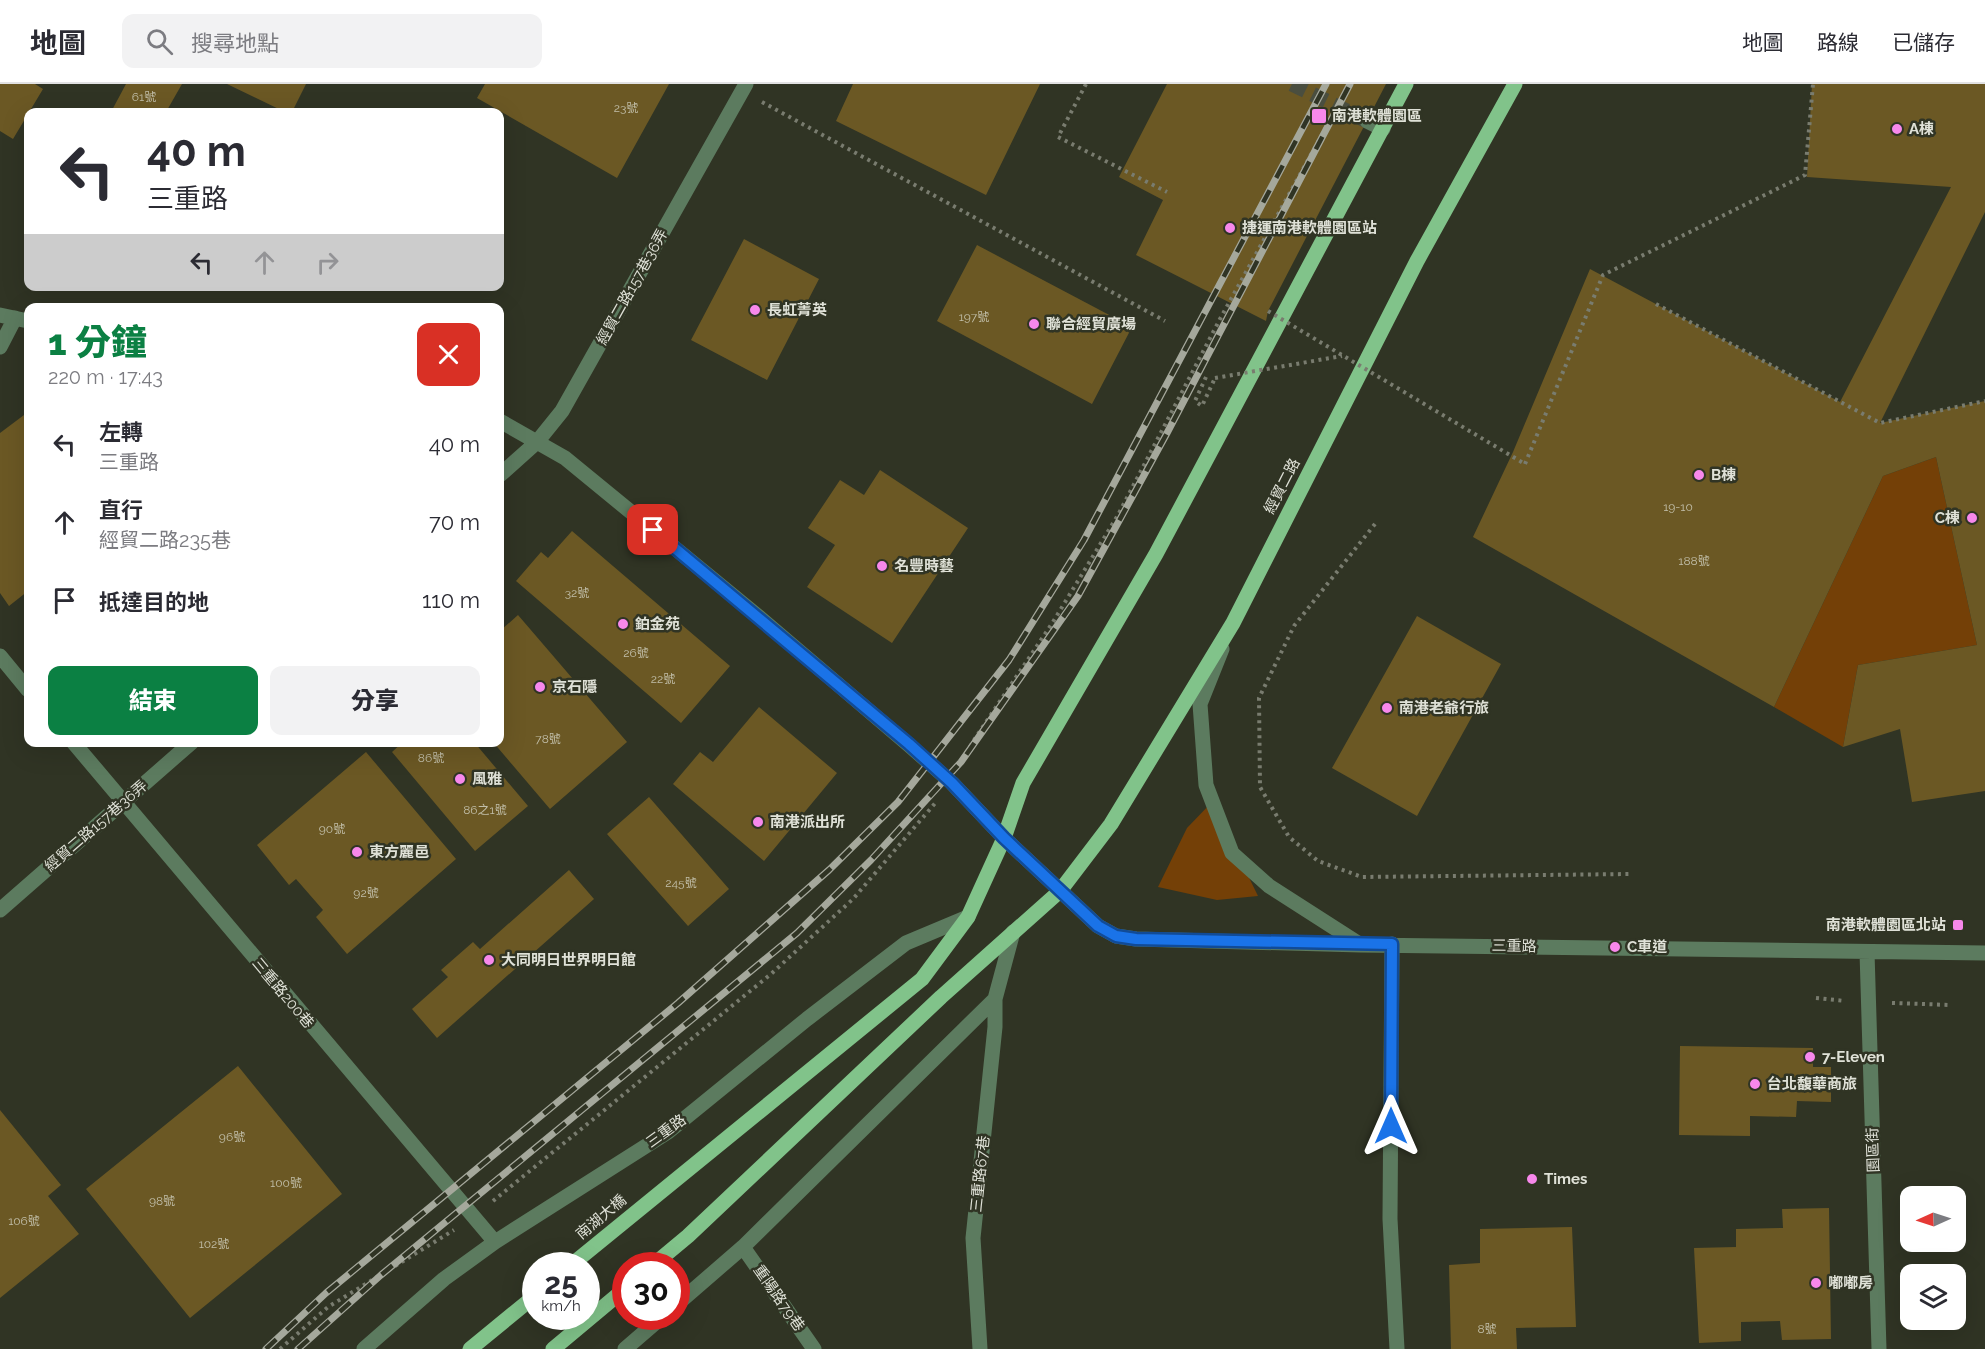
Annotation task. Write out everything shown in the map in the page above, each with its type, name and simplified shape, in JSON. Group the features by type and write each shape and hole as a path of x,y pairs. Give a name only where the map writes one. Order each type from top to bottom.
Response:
{"main road":[{"path":"1004,838 1023,783 1156,554 1406,84"},
{"name":"經貿二路","path":"669,1252 941,997 1060,891 1111,824 1233,623 1417,261 1515,84"},
{"name":"南湖大橋","path":"587,1252 922,979 968,917 1004,838"},
{"path":"552,1349 612,1300"},
{"path":"470,1349 522,1306"}],"street":[{"name":"經貿二路157巷36弄","path":"504,471 537,442 562,411 746,84"},
{"path":"1367,121 1383,129"},
{"path":"0,347 14,318"},
{"name":"三重路","path":"504,423 565,458 759,617 952,783 1004,838 1060,891 1098,926 1116,936 1136,939 1361,945 1985,953"},
{"path":"1233,623 1200,704 1206,785 1214,811 1232,853 1269,886 1361,945"},
{"path":"0,656 24,685"},
{"name":"三重路200巷","path":"77,747 495,1242"},
{"name":"經貿二路157巷36弄","path":"0,910 186,747"},
{"name":"三重路","path":"364,1349 444,1279 495,1242 668,1132 906,943 968,917"},
{"path":"690,1293 743,1247 995,999 1013,932"},
{"path":"1392,944 1390,1219 1397,1349"},
{"name":"園區街","path":"1867,952 1879,1349"},
{"name":"三重路67巷","path":"980,1349 973,1238 995,1026 995,999"},
{"name":"重陽路79巷","path":"743,1247 814,1349"},
{"path":"625,1349 647,1330"}],"path":[{"path":"1086,84 1058,137 1167,192"},
{"path":"280,1349 328,1307 473,1217 771,974 853,899 952,783 972,743 1053,622 1118,515 1220,319 1350,84"},
{"path":"1268,311 1525,464 1603,275 1805,175 1813,84"},
{"path":"761,101 1164,321"},
{"path":"1656,304 1880,423 1985,401"},
{"path":"1206,377 1195,400 1202,406 1215,378 1342,356"},
{"path":"1375,524 1294,626 1259,698 1257,754 1260,787 1289,837 1318,861 1362,877 1630,874"}],"shaded area":[{"path":"1936,457 1977,645 1858,665 1843,747 1774,707 1883,476"},
{"path":"1212,802 1258,896 1217,900 1158,887 1187,828"}],"building":[{"path":"0,84 35,84 43,89 32,108 24,108 24,121 13,139 0,131"},
{"path":"126,84 182,84 168,108 113,108"},
{"path":"227,84 306,84 294,108 277,108"},
{"path":"485,84 669,84 617,178 504,113 504,108 494,108 477,98"},
{"path":"853,84 1040,84 986,195 836,121"},
{"name":"捷運南港軟體園區站","path":"1167,84 1386,84 1268,311 1266,321 1136,255 1163,200 1119,177"},
{"path":"1812,84 1985,84 1985,212 1880,423 1985,401 1985,791 1912,802 1900,729 1843,747 1858,665 1977,645 1936,457 1883,476 1774,707 1473,537 1513,452 1590,269 1840,402 1951,187 1807,177"},
{"name":"長虹菁英","path":"744,239 819,279 767,380 691,340"},
{"name":"聯合經貿廣場","path":"977,245 1132,327 1092,404 937,321"},
{"path":"24,415 24,594 9,606 0,593 0,433"},
{"name":"名豐時藝","path":"880,470 968,528 892,643 807,587 835,545 808,528 840,480 864,495"},
{"name":"鉑金苑","path":"572,531 730,666 681,723 516,581 541,552 548,558"},
{"name":"京石隱","path":"518,615 627,742 550,809 497,747 504,747 504,627"},
{"path":"1417,616 1501,664 1417,816 1332,768"},
{"name":"南港派出所","path":"759,707 837,773 764,861 673,784 700,752 713,762"},
{"name":"風雅","path":"398,747 478,747 528,806 475,851 392,752"},
{"name":"東方麗邑","path":"366,752 456,859 347,954 316,917 323,910 296,879 289,885 257,845"},
{"path":"649,797 729,889 688,926 607,834"},
{"name":"大同明日世界明日館","path":"569,870 594,899 437,1038 412,1009 448,977 441,970 473,942 480,949"},
{"name":"台北馥華商旅","path":"1680,1046 1813,1048 1813,1067 1831,1067 1831,1102 1797,1101 1796,1117 1750,1116 1750,1136 1679,1135"},
{"path":"238,1066 342,1194 190,1318 86,1189"},
{"path":"0,1110 61,1185 48,1196 79,1234 0,1298"},
{"path":"1829,1208 1831,1339 1782,1340 1780,1321 1741,1322 1741,1341 1699,1343 1694,1248 1736,1247 1736,1229 1783,1228 1782,1209"},
{"path":"1572,1227 1576,1327 1516,1328 1517,1349 1451,1349 1449,1265 1480,1263 1480,1229"}],"tunnel":[{"path":"1292,84 1367,121"}],"railway":[{"path":"266,1349 326,1293 678,1003 829,870 898,802 1009,660 1084,540 1326,84"},
{"path":"298,1349 381,1275 797,933 871,860 961,762 1078,596 1166,435 1350,84"}],"place":[{"name":"南港軟體園區","path":"1319,116"},
{"name":"A棟","path":"1897,129"},
{"name":"捷運南港軟體園區站","path":"1230,228"},
{"name":"長虹菁英","path":"755,310"},
{"name":"聯合經貿廣場","path":"1034,324"},
{"name":"B棟","path":"1699,475"},
{"name":"C棟","path":"1972,518"},
{"name":"名豐時藝","path":"882,566"},
{"name":"鉑金苑","path":"623,624"},
{"name":"京石隱","path":"540,687"},
{"name":"南港老爺行旅","path":"1387,708"},
{"name":"風雅","path":"460,779"},
{"name":"南港派出所","path":"758,822"},
{"name":"東方麗邑","path":"357,852"},
{"name":"南港軟體園區北站","path":"1958,925"},
{"name":"C車道","path":"1615,947"},
{"name":"大同明日世界明日館","path":"489,960"},
{"name":"7-Eleven","path":"1810,1057"},
{"name":"台北馥華商旅","path":"1755,1084"},
{"name":"Times","path":"1532,1179"},
{"name":"嘟嘟房","path":"1816,1283"}],"route":[{"path":"653,530 909,744 952,783 1004,838 1098,926 1116,936 1136,939 1392,944 1391,1126"}]}
